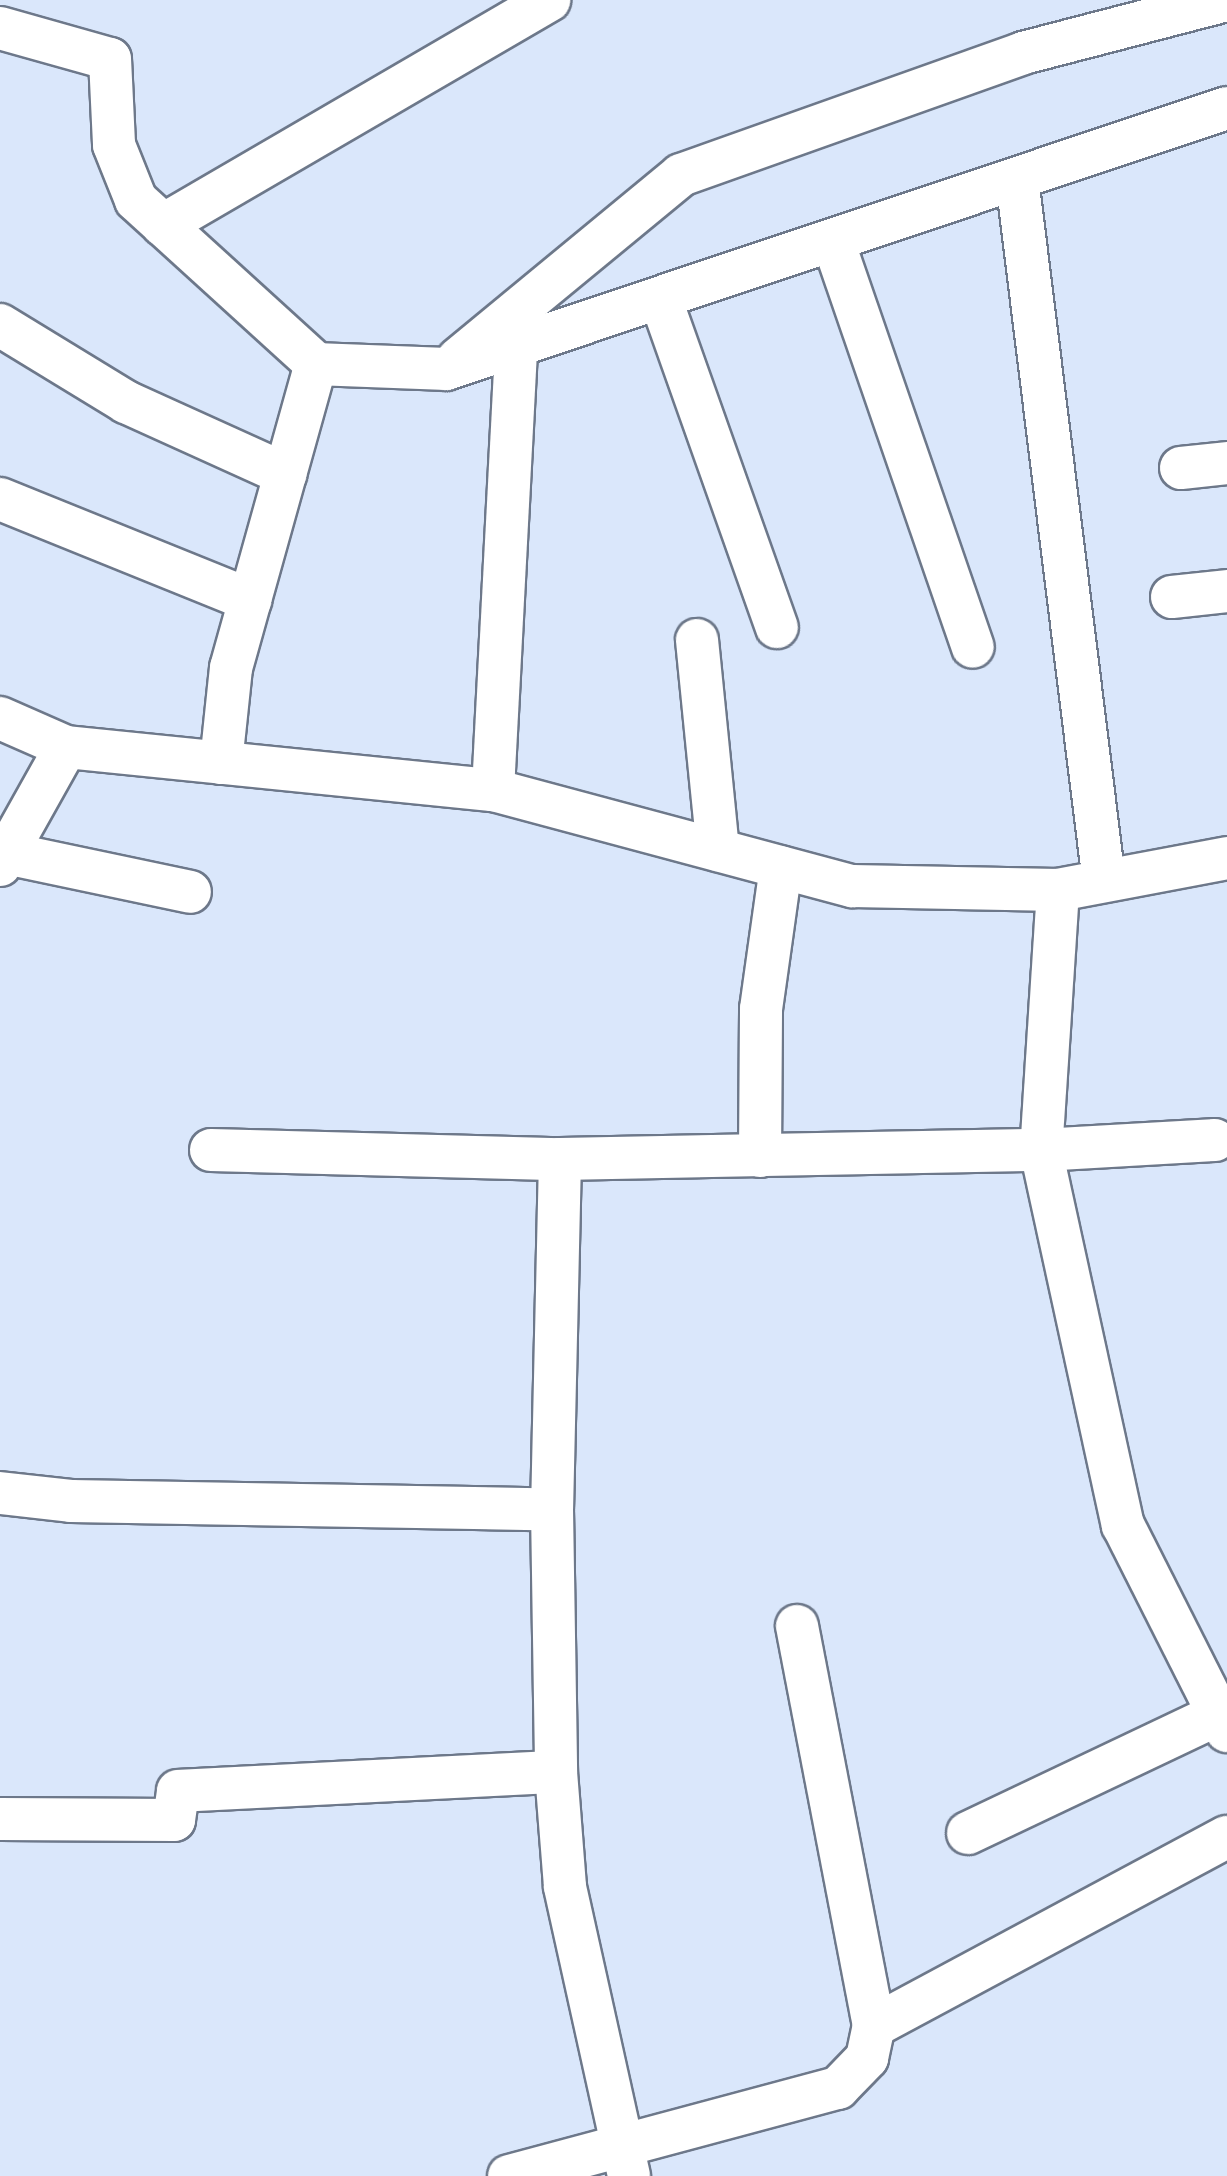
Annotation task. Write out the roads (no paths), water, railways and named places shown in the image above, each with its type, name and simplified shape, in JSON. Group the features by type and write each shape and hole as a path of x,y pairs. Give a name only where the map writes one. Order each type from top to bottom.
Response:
{"street":[{"path":"163,224 549,0"},
{"path":"446,369 681,175 1023,53 1227,0"},
{"path":"0,28 110,60 114,146 136,200 316,364 446,369 516,349 1227,108"},
{"path":"1017,179 1104,881"},
{"path":"833,242 973,647"},
{"path":"662,300 777,627"},
{"path":"0,326 126,402 285,474"},
{"path":"494,790 516,349"},
{"path":"221,763 231,668 316,364"},
{"path":"1181,468 1227,464"},
{"path":"0,499 250,600"},
{"path":"1172,597 1227,591"},
{"path":"697,640 718,850"},
{"path":"0,718 66,747 494,790 852,886 1058,890 1227,858"},
{"path":"66,747 1,858 190,892"},
{"path":"760,1156 761,1008 781,867"},
{"path":"968,1833 1223,1722 1123,1525 1040,1150 1058,890"},
{"path":"210,1150 560,1160 1040,1150 1215,1140"},
{"path":"560,1160 552,1509 556,1772 565,1887 625,2161"},
{"path":"0,1493 71,1502 552,1509"},
{"path":"509,2176 625,2161 838,2088 867,2058 874,2026 797,1626"},
{"path":"0,1818 174,1820 178,1792 556,1772"},
{"path":"874,2026 1227,1837"}]}
